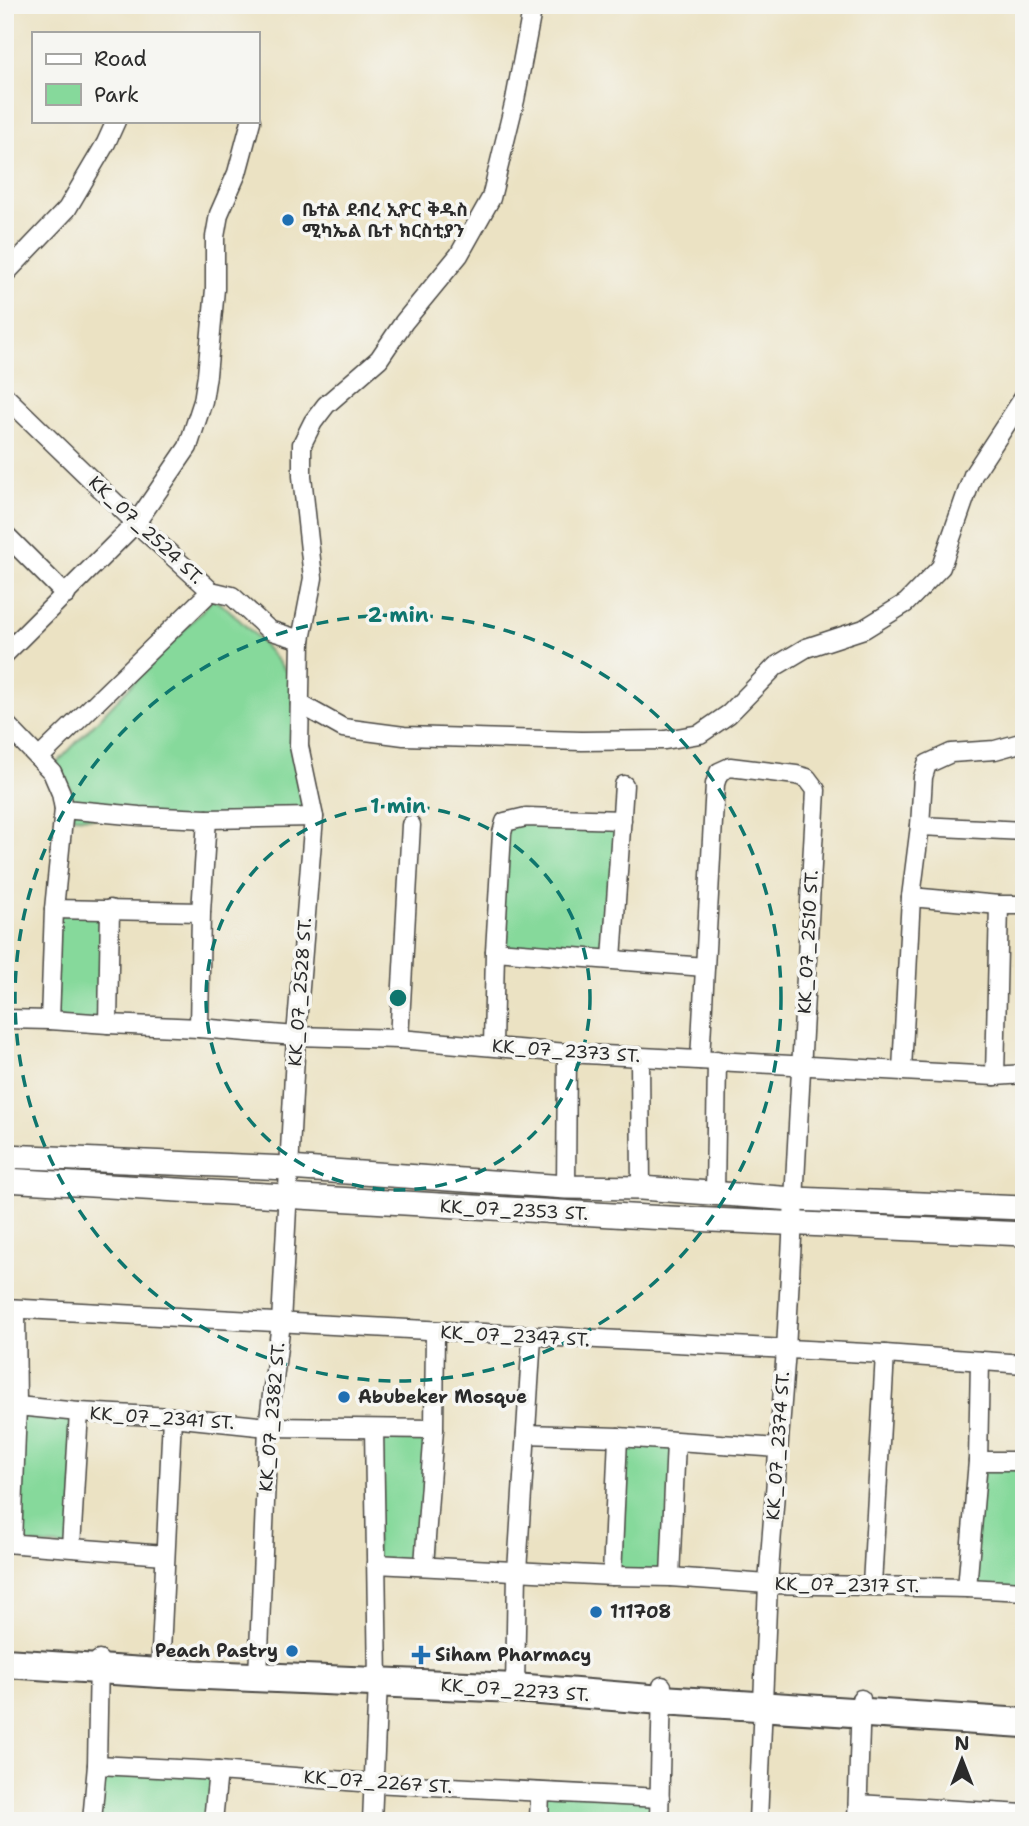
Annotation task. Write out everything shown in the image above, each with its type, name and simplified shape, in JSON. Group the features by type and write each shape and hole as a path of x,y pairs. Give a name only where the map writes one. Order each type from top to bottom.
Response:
{"main road":[{"name":"KK_07_2273 ST.","path":"5,1653 160,1667 516,1682 861,1706 1024,1723"},
{"name":"KK_07_2273 ST.","path":"5,1663 99,1662"},
{"name":"KK_07_2273 ST.","path":"861,1706 1024,1709"}],"street":[{"name":"KK_07_2528 ST.","path":"288,1168 314,817 299,746 301,640 313,579 302,477 302,444 313,422 326,405 379,359 404,323 459,255 491,198 515,100 533,5"},
{"path":"5,274 66,209 116,122"},
{"path":"5,654 136,523 187,447 203,401 215,289 215,237 219,214 237,173 251,122"},
{"path":"300,704 343,728 404,736 582,741 665,740 700,734 729,714 776,666 806,648 864,629 906,603 942,567 973,475 1024,397"},
{"name":"KK_07_2524 ST.","path":"8,404 211,591 232,596 270,630 301,640"},
{"path":"5,534 65,595"},
{"path":"39,758 211,591"},
{"path":"5,723 52,772 64,809 54,909 50,1020"},
{"path":"902,1070 911,897 923,777 927,764 951,753 995,750 1024,742"},
{"name":"KK_07_2510 ST.","path":"705,967 715,784 719,772 730,767 807,778 816,790 794,1199"},
{"path":"612,959 624,785"},
{"path":"64,809 207,819 314,817"},
{"path":"493,1046 495,951 502,833 505,822 526,817 622,820"},
{"path":"199,1028 201,912 207,819"},
{"path":"399,1039 411,825"},
{"path":"920,826 1024,831"},
{"path":"911,897 1024,905"},
{"path":"995,1076 999,905"},
{"path":"54,909 201,912"},
{"path":"108,1024 110,909"},
{"path":"495,951 705,967 715,1193"},
{"name":"KK_07_2373 ST.","path":"5,1019 199,1028 296,1036 399,1039 567,1053 802,1066 995,1076 1024,1074"},
{"path":"566,1187 567,1053"},
{"path":"640,1056 641,1188"},
{"name":"KK_07_2353 ST.","path":"5,1156 288,1168 794,1199 1024,1208"},
{"name":"KK_07_2382 ST.","path":"258,1671 268,1427 281,1323 288,1168"},
{"name":"KK_07_2353 ST.","path":"5,1180 792,1225 1024,1234"},
{"name":"KK_07_2374 ST.","path":"758,1821 768,1584 786,1350 794,1199"},
{"path":"11,1309 16,1406 8,1543 165,1555"},
{"name":"KK_07_2347 ST.","path":"11,1309 885,1354 1024,1364"},
{"path":"424,1565 434,1429 435,1331"},
{"path":"516,1682 517,1571 532,1337"},
{"path":"872,1585 885,1354"},
{"path":"967,1588 978,1461 980,1361"},
{"name":"KK_07_2341 ST.","path":"16,1406 268,1427 434,1429"},
{"path":"71,1547 79,1412"},
{"path":"160,1667 173,1417"},
{"path":"372,1821 378,1675 374,1429"},
{"path":"526,1434 618,1437 778,1448"},
{"path":"612,1576 618,1437"},
{"path":"670,1577 676,1442"},
{"path":"978,1461 1024,1461"},
{"name":"KK_07_2317 ST.","path":"376,1564 768,1584 1024,1591"},
{"path":"92,1821 97,1765 99,1662"},
{"path":"659,1821 662,1693"},
{"path":"861,1706 858,1812 954,1816 1024,1814"},
{"name":"KK_07_2267 ST.","path":"97,1765 660,1798"},
{"path":"212,1821 218,1771"},
{"path":"539,1821 540,1792"}],"green space":[{"path":"213,599 228,609 255,635 298,685 318,825 73,817 71,790 56,764"},
{"path":"622,820 612,959 495,951 505,822"},
{"path":"54,909 110,909 108,1024 50,1020"},
{"path":"17,1406 79,1412 71,1547 12,1543"},
{"path":"374,1429 434,1429 424,1565 376,1564"},
{"path":"618,1437 676,1442 670,1577 612,1576"},
{"path":"978,1461 1024,1461 1024,1591 967,1588"},
{"path":"97,1765 218,1771 213,1821 92,1821"},
{"path":"540,1792 660,1798 659,1821 539,1821"}],"place":[{"name":"ቤተል ደብረ ኢዮር ቅዱስ ሚካኤል ቤተ ክርስቲያን","path":"288,220"},
{"name":"Abubeker Mosque","path":"344,1397"},
{"name":"111708","path":"596,1612"},
{"name":"Peach Pastry","path":"292,1651"},
{"name":"Siham Pharmacy","path":"421,1655"}]}
